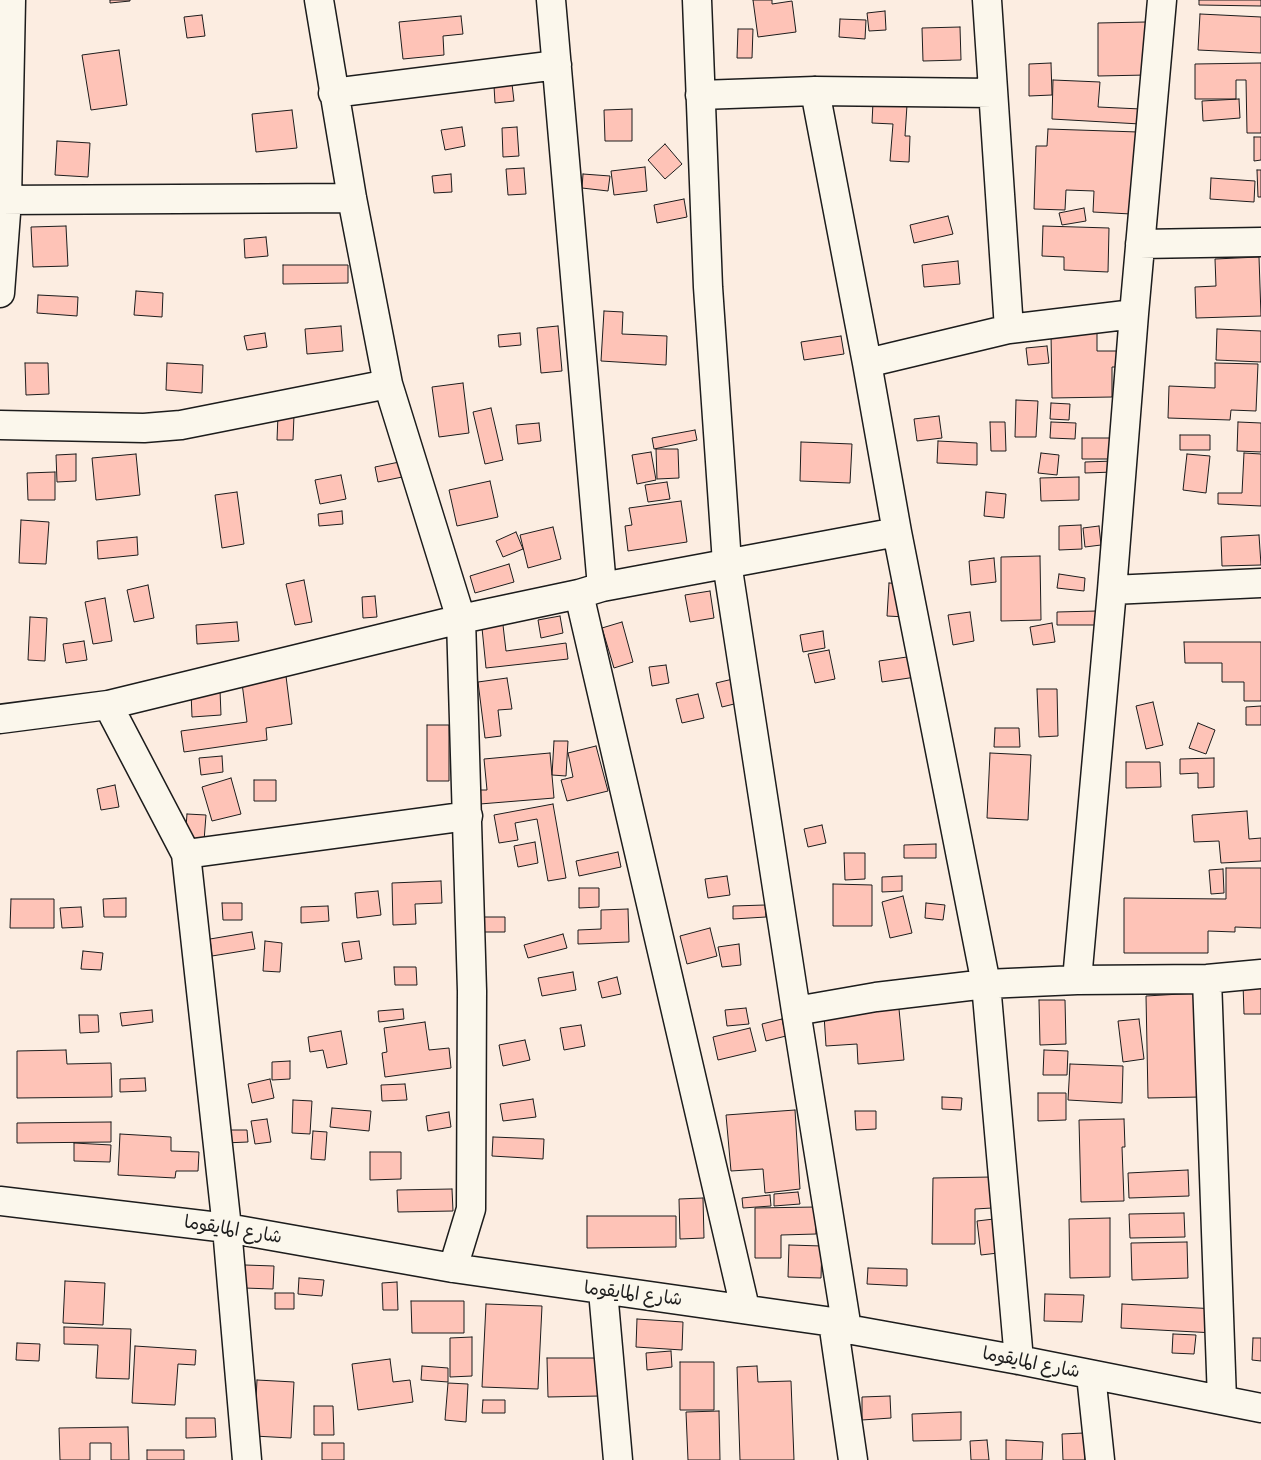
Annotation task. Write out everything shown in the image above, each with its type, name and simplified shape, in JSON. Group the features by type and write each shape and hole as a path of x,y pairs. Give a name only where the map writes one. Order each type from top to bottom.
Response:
{"street":[{"path":"0,293 11,0"},
{"path":"319,0 333,93 388,384 462,619 472,992 471,1210 453,1268"},
{"path":"552,0 590,591 745,1308"},
{"path":"697,0 708,287 727,563 796,1011 840,1325 853,1460"},
{"path":"987,0 1009,329"},
{"path":"1077,980 1162,0"},
{"path":"333,93 557,65"},
{"path":"700,95 815,91 992,93"},
{"path":"815,91 867,363 896,532 986,984 1018,1360"},
{"path":"4,200 352,198"},
{"path":"1140,244 1261,242"},
{"path":"867,363 1009,329 1134,314"},
{"path":"0,425 144,428 181,425 388,384"},
{"path":"0,719 108,705 462,619 727,563 896,532"},
{"path":"1112,590 1261,583"},
{"path":"108,705 186,854 227,1228 247,1460"},
{"path":"186,854 468,816"},
{"path":"796,1011 876,997 986,984 1077,980 1207,980 1261,974"},
{"path":"1207,980 1222,1400"},
{"name":"شارع المايقوما","path":"0,1201 227,1228 453,1268 745,1308 1261,1408"},
{"path":"603,1290 618,1460"},
{"path":"1091,1374 1100,1460"}],"building":[{"path":"110,0 130,0 130,1 110,3"},
{"path":"753,0 772,0 772,4 792,1 796,32 758,37"},
{"path":"1199,0 1261,0 1261,6 1199,5"},
{"path":"885,11 886,30 869,31 867,13"},
{"path":"1200,14 1261,17 1261,53 1198,50"},
{"path":"202,15 205,36 187,38 184,17"},
{"path":"461,16 463,34 443,36 444,55 403,59 399,22"},
{"path":"840,19 866,20 865,39 839,37"},
{"path":"1146,22 1147,75 1098,76 1098,23"},
{"path":"960,27 961,60 923,61 922,28"},
{"path":"738,29 753,29 752,58 737,58"},
{"path":"119,50 127,105 91,110 82,55"},
{"path":"1051,63 1052,95 1029,96 1029,64"},
{"path":"1261,63 1261,133 1247,133 1246,80 1236,80 1236,99 1195,99 1195,64"},
{"path":"1053,80 1100,82 1098,107 1141,109 1140,124 1052,119"},
{"path":"512,84 514,101 495,103 494,86"},
{"path":"1239,99 1240,118 1203,121 1202,101"},
{"path":"873,102 907,105 905,136 910,136 909,162 890,161 893,124 872,123"},
{"path":"632,109 632,141 605,141 604,110"},
{"path":"292,110 297,148 256,152 252,114"},
{"path":"462,127 465,146 445,150 441,130"},
{"path":"517,127 519,156 503,157 502,128"},
{"path":"1048,129 1138,132 1137,165 1133,164 1131,214 1093,212 1094,191 1066,190 1065,210 1034,209 1036,146 1047,146"},
{"path":"1254,137 1261,137 1261,160 1254,161"},
{"path":"57,141 90,143 88,177 55,175"},
{"path":"665,144 682,164 665,179 648,160"},
{"path":"645,167 647,191 614,195 611,171"},
{"path":"524,168 526,194 508,195 506,169"},
{"path":"1257,170 1261,170 1261,197 1258,197"},
{"path":"451,174 452,192 434,193 432,176"},
{"path":"583,174 610,176 608,191 582,188"},
{"path":"1211,178 1255,181 1254,202 1210,199"},
{"path":"684,199 687,217 657,223 654,205"},
{"path":"1084,208 1086,221 1062,225 1059,213"},
{"path":"948,216 953,234 914,243 910,225"},
{"path":"66,226 68,266 33,267 31,227"},
{"path":"1043,226 1109,228 1108,272 1064,270 1064,257 1042,256"},
{"path":"266,237 268,256 245,258 244,239"},
{"path":"1259,257 1261,316 1196,318 1195,287 1216,286 1215,259"},
{"path":"958,261 960,284 924,287 922,265"},
{"path":"283,265 348,265 348,283 283,284"},
{"path":"136,291 163,293 162,317 134,315"},
{"path":"38,295 78,297 77,316 37,313"},
{"path":"604,311 623,312 622,334 667,336 666,365 601,361"},
{"path":"341,326 343,351 307,354 305,329"},
{"path":"558,326 562,371 541,373 537,328"},
{"path":"1217,329 1261,331 1261,362 1216,360"},
{"path":"1097,332 1097,351 1118,351 1119,367 1112,367 1112,397 1052,398 1051,333"},
{"path":"265,333 267,347 247,350 244,336"},
{"path":"520,333 521,345 499,347 498,335"},
{"path":"841,336 844,354 804,360 801,342"},
{"path":"1047,346 1049,363 1028,365 1026,348"},
{"path":"25,363 48,363 49,394 26,395"},
{"path":"167,363 203,365 202,393 166,390"},
{"path":"1215,363 1258,364 1256,411 1231,410 1230,420 1168,418 1169,386 1215,388"},
{"path":"463,383 469,433 439,437 432,387"},
{"path":"1016,400 1038,401 1036,437 1015,437"},
{"path":"1051,403 1070,404 1069,420 1050,419"},
{"path":"491,408 503,460 485,464 473,412"},
{"path":"278,415 294,415 293,440 277,440"},
{"path":"939,416 942,438 917,441 914,419"},
{"path":"990,422 1005,422 1006,451 991,451"},
{"path":"1051,422 1076,423 1075,439 1050,438"},
{"path":"1238,422 1261,423 1261,452 1237,451"},
{"path":"539,423 541,441 518,444 516,425"},
{"path":"695,430 697,440 654,449 652,438"},
{"path":"1180,435 1210,435 1210,450 1180,450"},
{"path":"1082,438 1115,438 1116,459 1082,459"},
{"path":"938,441 977,443 977,465 937,463"},
{"path":"801,442 852,444 850,483 800,481"},
{"path":"656,449 678,449 679,478 657,479"},
{"path":"651,452 656,480 637,484 632,455"},
{"path":"1041,453 1059,455 1057,475 1038,473"},
{"path":"1244,453 1261,454 1261,506 1218,504 1218,493 1242,493"},
{"path":"76,454 76,481 57,482 56,455"},
{"path":"136,454 140,495 96,500 92,458"},
{"path":"1187,454 1210,456 1206,493 1183,490"},
{"path":"409,460 412,475 378,482 375,467"},
{"path":"1114,461 1114,472 1085,473 1085,462"},
{"path":"55,472 55,500 28,500 27,473"},
{"path":"341,475 346,499 320,504 315,480"},
{"path":"1079,477 1079,500 1041,501 1040,478"},
{"path":"490,481 498,517 457,526 449,490"},
{"path":"667,482 670,499 648,502 645,485"},
{"path":"237,492 244,544 222,548 215,495"},
{"path":"986,492 1006,494 1004,518 984,516"},
{"path":"681,501 687,542 628,551 625,526 632,525 629,508"},
{"path":"342,511 343,524 319,526 318,514"},
{"path":"21,520 49,522 46,564 19,563"},
{"path":"1081,525 1082,549 1059,550 1059,526"},
{"path":"1099,526 1101,545 1085,547 1083,528"},
{"path":"553,527 561,559 528,568 520,535"},
{"path":"516,532 523,549 503,557 496,541"},
{"path":"1259,535 1261,565 1222,566 1221,537"},
{"path":"137,537 138,555 98,559 97,541"},
{"path":"1040,556 1041,620 1001,621 1001,557"},
{"path":"994,558 996,582 971,585 969,561"},
{"path":"509,564 514,582 475,593 470,576"},
{"path":"1059,574 1085,578 1084,591 1057,588"},
{"path":"304,580 312,622 295,625 286,584"},
{"path":"889,583 908,584 906,617 887,616"},
{"path":"148,585 154,618 134,622 127,590"},
{"path":"710,591 714,618 690,622 685,595"},
{"path":"375,596 377,617 363,618 362,597"},
{"path":"105,598 112,641 93,644 85,602"},
{"path":"1097,611 1097,625 1057,625 1057,612"},
{"path":"970,612 974,641 953,645 948,615"},
{"path":"560,616 563,633 541,638 538,620"},
{"path":"30,617 47,618 45,661 28,660"},
{"path":"237,622 239,641 197,644 196,625"},
{"path":"622,622 633,662 614,668 602,628"},
{"path":"1052,623 1055,642 1033,645 1030,627"},
{"path":"503,625 506,651 566,643 568,659 486,668 482,628"},
{"path":"823,631 825,648 803,652 800,635"},
{"path":"84,641 87,660 66,663 63,644"},
{"path":"1184,642 1261,642 1261,701 1244,701 1244,682 1222,682 1222,663 1185,663"},
{"path":"829,650 835,679 815,683 808,654"},
{"path":"914,656 916,677 882,682 879,661"},
{"path":"666,665 669,683 652,686 649,667"},
{"path":"286,676 292,724 266,728 267,740 184,752 181,731 247,722 242,683"},
{"path":"507,678 512,709 498,710 501,736 485,738 478,682"},
{"path":"733,679 738,703 722,707 716,683"},
{"path":"1037,689 1057,689 1058,736 1039,737"},
{"path":"220,690 221,715 192,717 191,692"},
{"path":"698,694 704,718 682,723 676,699"},
{"path":"1153,702 1163,745 1146,749 1136,706"},
{"path":"1261,706 1261,725 1246,725 1246,707"},
{"path":"1198,723 1215,730 1206,754 1189,748"},
{"path":"427,725 449,725 449,781 427,781"},
{"path":"995,728 1019,728 1020,747 994,747"},
{"path":"554,741 568,741 566,776 552,775"},
{"path":"596,746 608,791 567,801 561,780 573,777 568,753"},
{"path":"550,753 554,798 480,804 479,790 487,790 484,759"},
{"path":"990,753 1031,755 1028,820 987,818"},
{"path":"222,756 223,772 201,775 199,758"},
{"path":"1214,758 1214,787 1198,788 1198,773 1180,774 1180,759"},
{"path":"1126,762 1160,762 1161,787 1126,788"},
{"path":"231,778 241,814 212,821 202,787"},
{"path":"254,780 276,780 276,801 254,801"},
{"path":"115,785 119,807 101,810 97,789"},
{"path":"553,804 566,878 548,881 537,819 515,823 518,840 499,843 494,815"},
{"path":"1247,811 1249,839 1261,838 1261,861 1221,863 1219,841 1194,842 1192,815"},
{"path":"187,814 206,815 204,841 185,840"},
{"path":"822,825 826,843 808,847 804,829"},
{"path":"535,842 538,863 518,867 514,846"},
{"path":"936,844 936,858 904,858 904,845"},
{"path":"618,852 621,867 579,876 576,861"},
{"path":"844,853 865,853 865,879 845,880"},
{"path":"1226,868 1261,868 1261,928 1235,927 1235,932 1208,931 1208,953 1124,953 1124,898 1226,899"},
{"path":"1223,869 1224,893 1211,894 1209,870"},
{"path":"727,876 730,895 708,898 705,879"},
{"path":"902,876 902,891 882,892 882,877"},
{"path":"441,881 442,903 415,904 416,924 393,925 392,883"},
{"path":"833,884 872,885 872,926 833,926"},
{"path":"579,888 599,888 599,907 579,908"},
{"path":"378,891 381,915 357,918 355,893"},
{"path":"903,896 912,933 890,938 882,902"},
{"path":"126,898 126,917 104,917 103,899"},
{"path":"11,899 54,899 54,928 10,928"},
{"path":"222,903 242,903 242,920 223,920"},
{"path":"926,903 945,905 943,920 925,918"},
{"path":"765,905 766,917 733,919 733,906"},
{"path":"328,906 329,921 301,923 301,907"},
{"path":"81,907 83,927 62,928 60,908"},
{"path":"628,909 629,942 578,944 578,930 601,929 601,910"},
{"path":"482,917 505,917 505,932 482,932"},
{"path":"710,928 717,956 687,964 680,936"},
{"path":"252,932 255,949 212,956 210,939"},
{"path":"563,934 567,948 528,958 524,945"},
{"path":"265,941 282,943 280,972 263,971"},
{"path":"359,941 362,959 345,962 342,943"},
{"path":"739,944 741,965 722,967 718,947"},
{"path":"83,951 103,953 101,970 81,969"},
{"path":"394,967 416,967 417,985 395,985"},
{"path":"573,972 576,990 542,996 538,978"},
{"path":"617,977 621,994 602,998 598,982"},
{"path":"1243,984 1261,984 1261,1014 1244,1014"},
{"path":"1198,993 1201,1097 1148,1098 1146,996"},
{"path":"1039,1000 1065,1000 1066,1044 1040,1045"},
{"path":"746,1008 749,1024 727,1026 725,1010"},
{"path":"403,1009 404,1019 379,1022 378,1011"},
{"path":"899,1009 904,1060 858,1064 857,1044 826,1046 824,1015"},
{"path":"152,1010 153,1022 122,1026 120,1013"},
{"path":"79,1015 98,1015 99,1032 80,1033"},
{"path":"782,1019 786,1036 766,1041 762,1024"},
{"path":"1139,1019 1144,1059 1123,1062 1118,1021"},
{"path":"425,1022 429,1050 449,1048 451,1068 385,1077 382,1053 387,1052 384,1028"},
{"path":"581,1025 585,1046 564,1050 560,1028"},
{"path":"750,1028 756,1051 718,1060 713,1037"},
{"path":"341,1031 347,1064 327,1068 323,1050 310,1052 308,1037"},
{"path":"525,1040 530,1060 503,1066 499,1045"},
{"path":"66,1050 67,1064 111,1063 112,1097 17,1098 17,1051"},
{"path":"1044,1050 1068,1051 1067,1075 1043,1075"},
{"path":"290,1061 290,1079 272,1080 272,1062"},
{"path":"1070,1064 1123,1066 1122,1103 1068,1100"},
{"path":"145,1078 146,1091 120,1092 120,1079"},
{"path":"270,1079 274,1098 252,1103 248,1084"},
{"path":"405,1084 407,1100 382,1101 381,1085"},
{"path":"1038,1093 1066,1093 1066,1120 1038,1121"},
{"path":"942,1097 962,1098 961,1110 942,1109"},
{"path":"533,1099 536,1117 503,1121 500,1104"},
{"path":"293,1100 312,1101 310,1134 292,1133"},
{"path":"332,1108 371,1111 369,1131 330,1127"},
{"path":"795,1110 800,1189 765,1193 763,1169 731,1171 726,1115"},
{"path":"855,1111 876,1111 876,1129 856,1130"},
{"path":"449,1112 451,1127 428,1131 426,1116"},
{"path":"267,1119 271,1142 255,1144 251,1121"},
{"path":"1124,1119 1125,1147 1122,1147 1124,1201 1081,1202 1079,1120"},
{"path":"111,1122 111,1142 17,1143 17,1123"},
{"path":"224,1130 247,1130 248,1142 224,1143"},
{"path":"313,1131 327,1132 325,1160 311,1159"},
{"path":"120,1134 171,1137 171,1151 199,1152 198,1171 176,1171 175,1178 118,1175"},
{"path":"493,1137 544,1139 543,1159 492,1156"},
{"path":"74,1143 111,1145 110,1162 74,1161"},
{"path":"370,1152 401,1152 401,1179 370,1180"},
{"path":"1188,1170 1189,1196 1129,1198 1128,1173"},
{"path":"992,1177 992,1208 975,1209 975,1244 932,1244 933,1178"},
{"path":"452,1189 453,1211 398,1212 397,1190"},
{"path":"798,1192 800,1204 774,1206 774,1194"},
{"path":"770,1195 771,1206 743,1208 742,1198"},
{"path":"703,1198 704,1238 680,1239 679,1199"},
{"path":"816,1207 816,1234 781,1235 781,1258 755,1258 755,1208"},
{"path":"1184,1213 1185,1237 1130,1238 1129,1214"},
{"path":"587,1216 676,1216 676,1247 587,1248"},
{"path":"1110,1218 1110,1277 1070,1278 1069,1219"},
{"path":"994,1219 998,1253 981,1255 977,1221"},
{"path":"1187,1242 1188,1278 1132,1280 1131,1243"},
{"path":"789,1245 822,1246 821,1278 788,1277"},
{"path":"245,1265 274,1266 273,1289 244,1288"},
{"path":"868,1268 907,1269 907,1286 867,1284"},
{"path":"299,1278 324,1280 322,1296 298,1294"},
{"path":"65,1281 105,1283 103,1325 63,1323"},
{"path":"397,1282 398,1310 383,1310 382,1283"},
{"path":"275,1293 294,1293 294,1309 275,1309"},
{"path":"1045,1294 1084,1295 1082,1322 1044,1321"},
{"path":"411,1301 464,1301 464,1333 412,1333"},
{"path":"486,1304 542,1306 538,1389 482,1387"},
{"path":"1122,1304 1217,1309 1215,1333 1121,1328"},
{"path":"637,1319 683,1322 682,1350 636,1347"},
{"path":"64,1327 131,1329 129,1379 96,1378 98,1345 64,1344"},
{"path":"1173,1334 1196,1335 1194,1354 1172,1353"},
{"path":"472,1337 472,1376 450,1377 450,1338"},
{"path":"1253,1338 1261,1338 1261,1361 1252,1360"},
{"path":"17,1343 40,1344 39,1361 16,1360"},
{"path":"135,1346 196,1350 195,1365 178,1364 175,1405 132,1403"},
{"path":"671,1351 672,1367 647,1370 646,1353"},
{"path":"547,1358 599,1358 600,1396 548,1397"},
{"path":"390,1359 393,1382 410,1380 413,1402 358,1410 352,1364"},
{"path":"680,1362 714,1362 714,1410 680,1410"},
{"path":"422,1366 448,1368 448,1382 421,1380"},
{"path":"757,1366 758,1382 791,1381 794,1460 740,1460 737,1367"},
{"path":"257,1380 294,1382 291,1438 254,1436"},
{"path":"448,1383 468,1384 466,1422 445,1420"},
{"path":"890,1396 891,1418 862,1420 862,1397"},
{"path":"483,1400 505,1400 505,1413 482,1413"},
{"path":"314,1406 333,1406 334,1435 314,1435"},
{"path":"719,1411 720,1460 688,1460 686,1412"},
{"path":"961,1412 961,1440 913,1441 912,1414"},
{"path":"186,1418 215,1418 216,1437 186,1438"},
{"path":"128,1427 129,1460 111,1460 111,1443 90,1443 90,1460 60,1460 59,1428"},
{"path":"1084,1433 1085,1460 1063,1460 1062,1434"},
{"path":"987,1440 989,1460 971,1460 970,1441"},
{"path":"1006,1440 1043,1442 1042,1460 1006,1460"},
{"path":"322,1443 344,1443 344,1460 322,1460"},
{"path":"147,1450 184,1450 184,1460 147,1460"}]}
